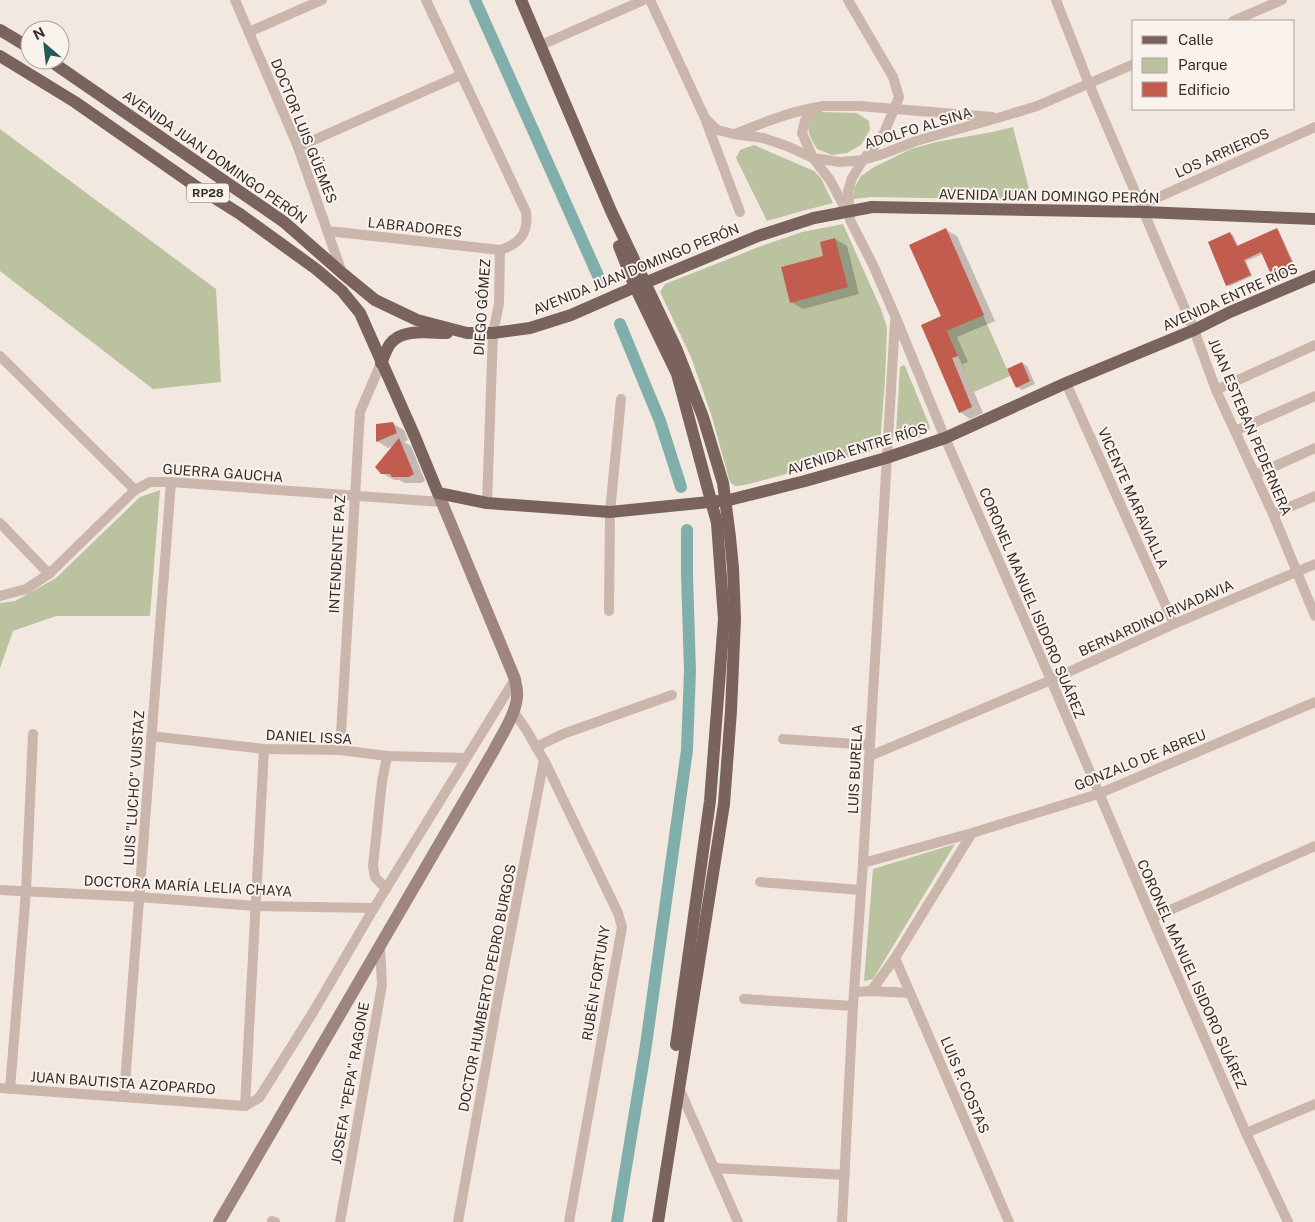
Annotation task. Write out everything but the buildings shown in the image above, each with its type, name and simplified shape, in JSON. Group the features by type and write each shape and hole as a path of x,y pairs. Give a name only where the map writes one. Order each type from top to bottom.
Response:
{"main road":[{"path":"514,0 608,217 640,285 676,348 704,417 723,484 725,500 733,568 735,619 724,804 658,1222"},
{"path":"521,0 677,374 717,523 724,618 710,802 686,980 649,1222"},
{"path":"0,30 20,42"},
{"name":"RP28","path":"0,56 75,102 194,185 240,214 316,269 342,291 360,313 381,363"},
{"name":"AVENIDA JUAN DOMINGO PERÓN","path":"64,70 284,222 375,300 404,315 467,333 493,333 530,328 571,315 758,236 814,218 872,207 1142,209 1315,219"},
{"name":"AVENIDA ENTRE RÍOS","path":"440,497 487,503 610,512 725,500 805,481 886,458 945,438 1066,383 1194,330 1230,312 1315,276"},
{"path":"225,1219 494,750 514,712 517,702 514,680 415,437 381,363 390,344 405,334 467,333"}],"street":[{"name":"DOCTOR LUIS GÜEMES","path":"235,0 298,148 342,273"},
{"path":"249,32 322,0"},
{"name":"DIEGO GÓMEZ","path":"426,0 526,212 528,223 523,236 509,248 500,250 499,304 493,333 487,503"},
{"path":"541,45 644,0"},
{"path":"650,0 705,118 740,212"},
{"name":"CORONEL MANUEL ISIDORO SUÁREZ","path":"848,0 893,76 899,97 881,138 863,160 852,178 848,192 850,220 896,318 945,438 1051,680 1098,794 1246,1133 1288,1222"},
{"name":"JUAN ESTEBAN PEDERNERA","path":"1056,0 1089,84 1194,330 1216,390 1273,514 1315,616"},
{"path":"1235,20 1282,0"},
{"name":"ADOLFO ALSINA","path":"734,134 763,138 813,158 840,162 863,160 916,141 1037,106 1132,65"},
{"path":"298,148 461,75"},
{"name":"ADOLFO ALSINA","path":"822,106 812,112 805,120 802,133 813,158 830,180 850,220"},
{"name":"ADOLFO ALSINA","path":"734,134 803,109 822,106 859,106 1001,117"},
{"path":"705,118 717,130 734,134"},
{"name":"LOS ARRIEROS","path":"1142,209 1315,126"},
{"name":"LABRADORES","path":"328,231 500,250"},
{"name":"LUIS BURELA","path":"842,1222 853,1006 864,863 886,458 896,318"},
{"path":"1216,390 1315,345"},
{"path":"0,356 135,490 49,574 26,590 0,596"},
{"name":"INTENDENTE PAZ","path":"340,750 360,412 381,363"},
{"name":"VICENTE MARAVIALLA","path":"1066,383 1174,624"},
{"path":"1235,431 1315,396"},
{"path":"609,611 610,512 621,399"},
{"path":"1255,475 1315,448"},
{"name":"GUERRA GAUCHA","path":"135,490 150,482 170,482 355,495 440,497"},
{"name":"LUIS \"LUCHO\" VUISTAZ","path":"124,1096 170,482"},
{"path":"1273,514 1315,496"},
{"path":"0,523 49,574"},
{"name":"BERNARDINO RIVADAVIA","path":"870,756 1051,680 1174,624 1315,564"},
{"path":"245,1106 259,1098 514,680"},
{"path":"536,747 563,734 672,695"},
{"name":"GONZALO DE ABREU","path":"864,863 972,833 1098,794 1315,702"},
{"name":"RUBÉN FORTUNY","path":"514,712 544,760 618,914 622,927 569,1222"},
{"path":"5,1088 26,891 33,734"},
{"name":"DANIEL ISSA","path":"152,736 264,749 340,750 387,756 466,758"},
{"path":"782,739 870,745"},
{"path":"245,1106 264,749"},
{"path":"386,889 375,877 373,866 382,782 387,756"},
{"name":"DOCTOR HUMBERTO PEDRO BURGOS","path":"458,1222 498,998 544,760"},
{"path":"871,991 895,958 972,833"},
{"path":"1152,918 1315,846"},
{"path":"760,882 861,890"},
{"name":"DOCTORA MARÍA LELIA CHAYA","path":"0,890 139,897 255,906 374,908"},
{"name":"JOSEFA \"PEPA\" RAGONE","path":"340,1222 382,986 380,948"},
{"name":"LUIS P. COSTAS","path":"895,958 1009,1222"},
{"path":"854,992 910,993"},
{"path":"744,999 853,1006"},
{"path":"678,1086 738,1222"},
{"name":"JUAN BAUTISTA AZOPARDO","path":"5,1088 245,1106"},
{"path":"1246,1133 1315,1104"},
{"path":"714,1168 845,1175"}],"green space":[{"path":"820,112 857,113 869,121 870,130 861,145 847,153 832,155 817,149 809,134 808,129 811,120"},
{"path":"1013,127 1032,200 872,197 853,199 854,188 861,176 874,167 911,149 936,142"},
{"path":"0,129 216,289 221,382 153,389 0,271"},
{"path":"754,145 814,171 821,178 833,203 767,221 736,158 740,150"},
{"path":"843,224 881,309 887,328 880,445 873,451 735,486 729,479 712,417 691,357 660,292 665,284 764,245 802,232"},
{"path":"983,315 1010,376 974,392 947,331"},
{"path":"904,365 930,427 922,436 900,440 896,433 900,367"},
{"path":"160,490 150,616 56,616 13,631 0,668 0,603 15,601 56,578 140,497"},
{"path":"955,844 873,979 864,981 873,869"}],"waterway":[{"path":"475,0 600,280"},
{"path":"620,324 660,421 681,487"},
{"path":"617,1222 646,1045 687,750 690,671 687,530"}]}
